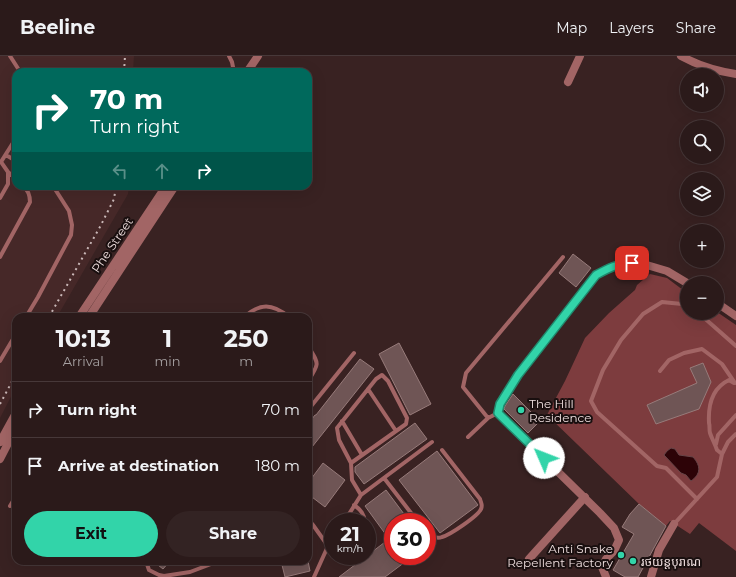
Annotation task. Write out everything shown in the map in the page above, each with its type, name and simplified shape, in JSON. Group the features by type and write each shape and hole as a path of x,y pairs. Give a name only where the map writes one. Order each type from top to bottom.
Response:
{"street":[{"path":"249,68 256,56"},
{"path":"568,82 580,56"},
{"path":"681,56 710,69 736,74"},
{"name":"Phe Street","path":"82,313 163,190"},
{"name":"Phe Street","path":"92,313 172,190"},
{"path":"606,577 602,567 619,540 614,528 585,497 498,413 500,404 518,375 596,275 611,267 623,264 640,263 667,271 680,279"},
{"path":"724,308 736,316"},
{"path":"0,442 12,420"},
{"path":"0,459 12,436"},
{"path":"529,559 585,497"},
{"path":"651,577 659,550 674,524"}],"lane":[{"path":"10,56 17,68"},
{"path":"229,56 233,68"},
{"path":"12,145 1,162 12,176"},
{"path":"6,155 12,159"},
{"path":"0,198 8,184 8,172"},
{"path":"0,257 30,202 30,195 27,190"},
{"path":"28,313 71,235 72,225 69,211 56,190"},
{"path":"488,418 463,387 466,373 563,257"},
{"path":"680,304 662,302 643,314 621,340 603,370 591,402 597,412 657,466 666,468 697,499"},
{"path":"249,313 263,306 275,309 282,313"},
{"path":"707,320 736,346"},
{"path":"0,361 12,341"},
{"path":"660,371 669,360 684,353 702,349 722,364 735,384"},
{"path":"312,353 317,365 316,370 312,376"},
{"path":"312,405 354,353"},
{"path":"351,463 406,424 407,418 388,381 382,375 376,379 336,428 339,440 351,463 352,480 361,495"},
{"path":"722,454 717,450 716,444 710,433 710,404 717,389 723,383 729,380 735,384"},
{"path":"368,389 396,432"},
{"path":"468,437 488,418 498,413"},
{"path":"716,444 718,436 736,415"},
{"path":"342,422 362,455"},
{"path":"674,524 717,477 722,454 728,442 736,434"},
{"path":"349,513 361,495 432,442"},
{"path":"436,537 441,538 465,524 480,510 482,505 480,499 442,450"},
{"path":"384,478 411,513"},
{"path":"354,505 362,513"},
{"path":"312,524 324,540"},
{"path":"314,577 324,555"},
{"path":"148,565 150,570 164,576 190,572 208,565"}],"shaded area":[{"path":"0,56 134,56 133,68 12,68 12,190 128,190 128,194 59,313 12,313 12,395 0,418"},
{"path":"650,274 667,278 680,288 680,320 724,320 724,317 736,325 736,551 699,523 690,534 670,521 666,526 639,504 547,415 585,338 609,313 635,290 637,285"},
{"path":"671,448 675,449 679,455 693,457 696,460 699,470 697,476 691,481 664,455"}],"building":[{"path":"573,254 591,268 576,287 559,273"},
{"path":"399,343 431,404 410,415 379,354"},
{"path":"360,359 374,369 312,447 312,419"},
{"path":"703,363 711,382 699,409 656,424 647,405 697,383 690,368"},
{"path":"513,394 540,421 528,433 504,409"},
{"path":"415,423 427,439 364,484 355,472 355,467"},
{"path":"437,451 478,505 440,533 436,528 436,513 425,513 399,480"},
{"path":"323,463 345,480 325,507 312,497 312,478"},
{"path":"386,490 403,513 384,513 384,532 376,521 376,513 370,513 365,506"},
{"path":"639,504 666,526 638,577 625,577 613,570 634,534 622,527 630,514"},
{"path":"384,543 384,565 401,565 385,577 339,577 355,565 376,565 376,549"},
{"path":"158,565 166,565 163,569"},
{"path":"282,565 309,565 310,571 285,577"}],"railway":[{"path":"124,68 125,56"},
{"path":"51,313 101,225 114,199 115,190"},
{"path":"0,404 12,382"}],"place":[{"name":"The Hill Residence","path":"521,410"},
{"name":"Anti Snake Repellent Factory","path":"621,555"},
{"name":"រថយន្តបុរាណ","path":"633,561"}],"route":[{"path":"544,458 498,413 500,404 518,375 596,275 611,267 632,263"}]}
